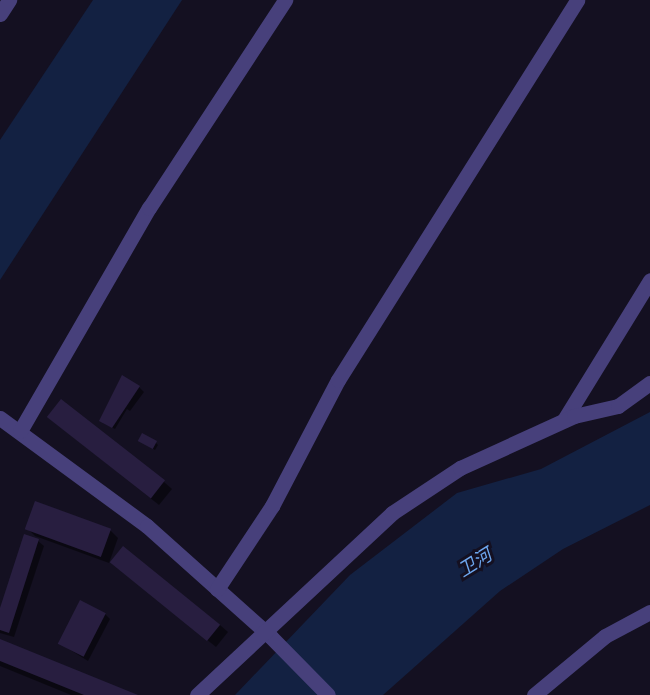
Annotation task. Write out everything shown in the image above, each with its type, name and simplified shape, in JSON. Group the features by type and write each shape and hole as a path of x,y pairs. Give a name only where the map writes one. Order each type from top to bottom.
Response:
{"street":[{"path":"0,14 9,0"},
{"path":"20,431 149,208 285,0"},
{"path":"217,589 272,506 338,380 577,0"},
{"path":"564,420 650,280"},
{"path":"197,695 267,634 392,513 460,468 564,420 618,406 650,382"},
{"path":"0,427 20,431 147,526 267,634 328,695"},
{"path":"534,695 605,636 650,612"}],"water":[{"path":"93,0 182,0 0,280 0,140"},
{"name":"卫河","path":"650,412 650,505 563,549 500,591 383,695 235,695 350,575 457,493 541,469"}],"building":[{"path":"122,375 140,386 112,428 99,421"},
{"path":"61,399 165,480 151,498 47,417"},
{"path":"142,433 157,441 153,449 138,441"},
{"path":"35,501 111,529 101,557 25,529"},
{"path":"24,534 39,539 9,633 0,630 0,608"},
{"path":"123,546 220,625 207,641 110,562"},
{"path":"80,600 106,613 84,657 58,644"},
{"path":"0,639 138,695 84,695 0,661"}]}
